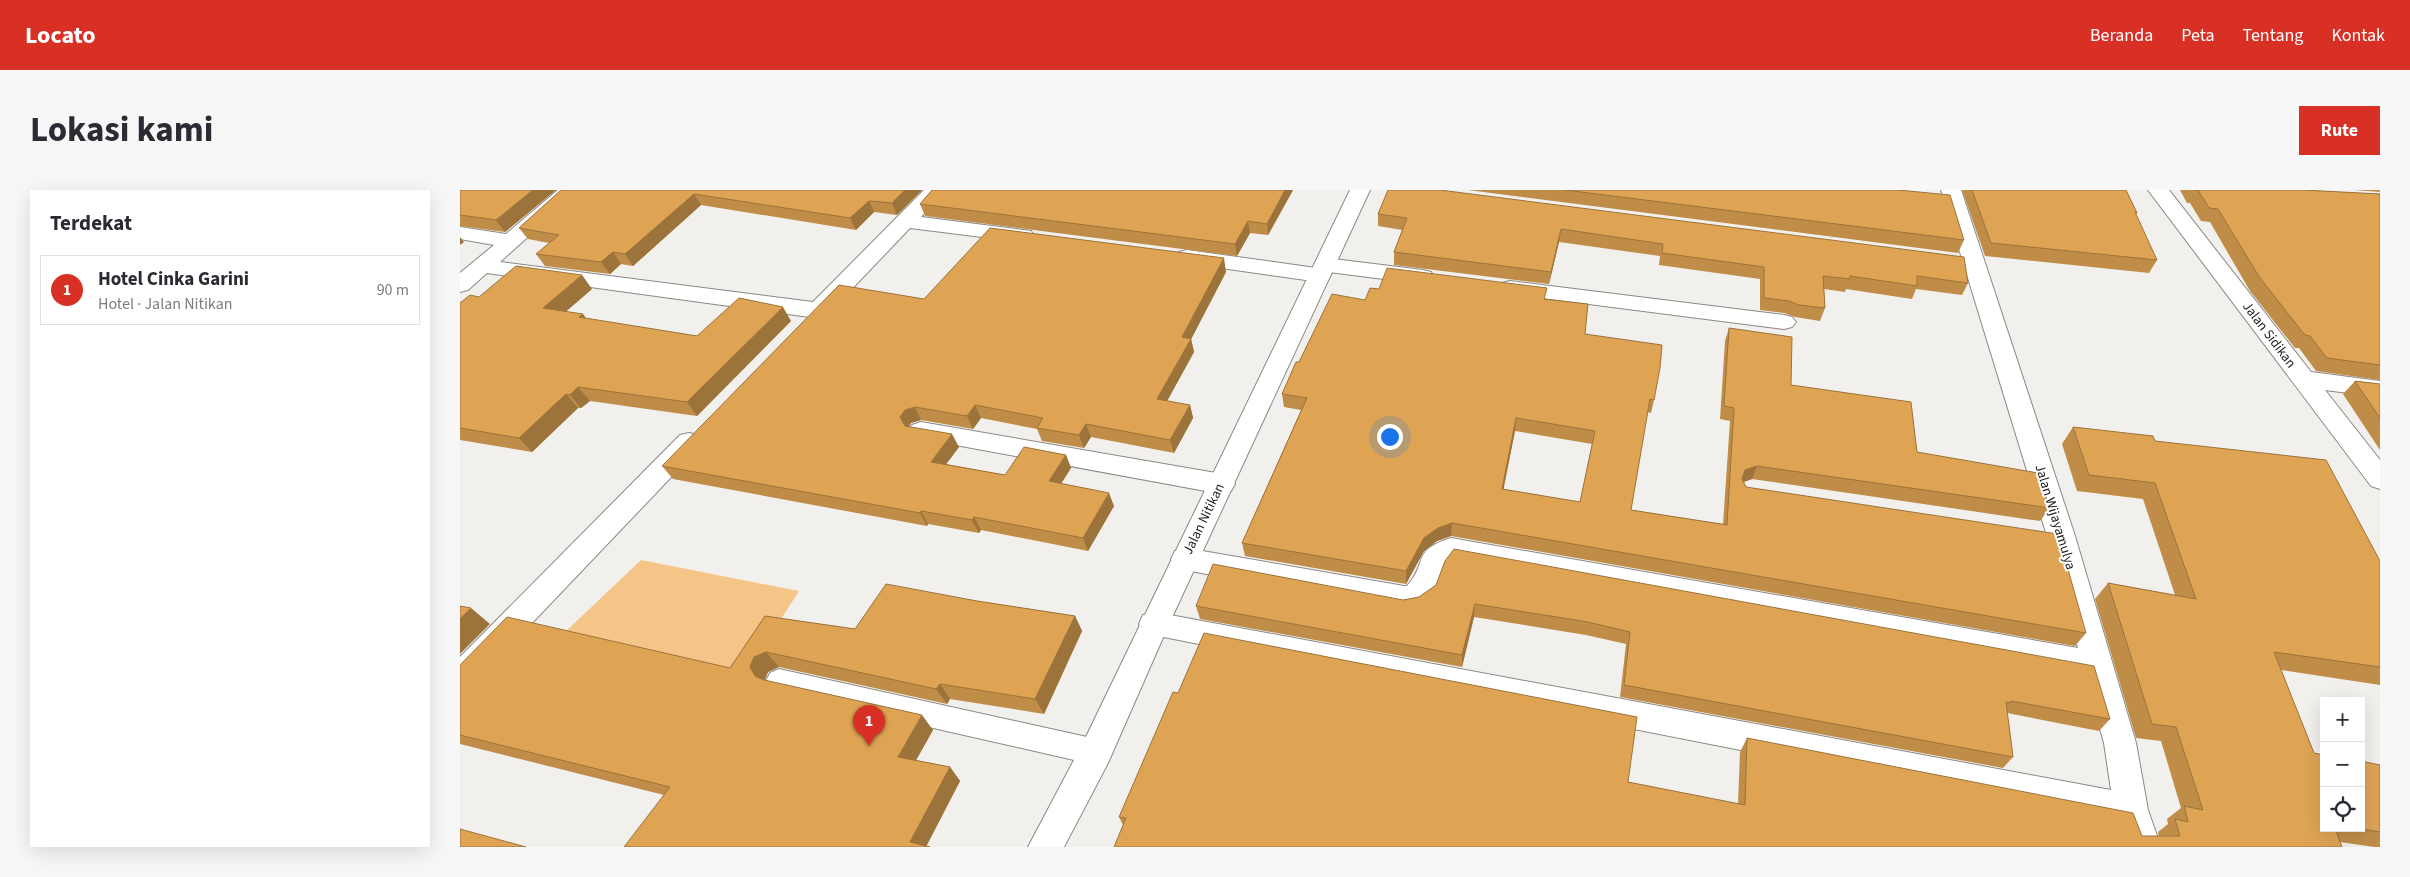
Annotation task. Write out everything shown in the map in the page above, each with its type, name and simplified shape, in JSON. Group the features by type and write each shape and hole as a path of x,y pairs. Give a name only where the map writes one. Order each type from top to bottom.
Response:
{"street":[{"path":"460,285 570,190"},
{"path":"798,330 934,190"},
{"name":"Jalan Nitikan","path":"1046,847 1096,752 1154,624 1360,190"},
{"name":"Jalan Sidikan","path":"2158,190 2380,479"},
{"name":"Jalan Wijayamulya","path":"1946,197 2061,536 2120,743 2131,810 2144,847"},
{"path":"905,221 1043,239"},
{"path":"460,233 510,241"},
{"path":"1171,255 1442,280"},
{"path":"481,266 819,310"},
{"path":"1491,286 1784,322"},
{"path":"2302,379 2380,389"},
{"path":"460,678 704,426"},
{"path":"921,431 1222,484"},
{"path":"2032,532 2061,536"},
{"path":"1185,559 1404,598 1415,597 1425,585 1434,559 1441,552 1451,549 2098,666"},
{"path":"1154,624 2131,810"}],"lane":[{"path":"779,681 1096,752"}],"shaded area":[{"path":"641,560 799,591 745,675 564,633"}],"building":[{"path":"460,190 533,190 496,220 460,215"},
{"path":"561,190 905,190 892,203 869,201 850,218 694,194 625,254 613,252 601,262 536,254 559,235 519,228"},
{"path":"932,190 1285,190 1267,224 1248,221 1235,244 920,204"},
{"path":"1388,190 1440,190 1964,257 1968,283 1917,276 1917,286 1850,276 1850,279 1823,276 1825,308 1764,298 1764,267 1662,253 1663,244 1561,229 1551,272 1394,252 1407,218 1378,214"},
{"path":"1565,190 1898,190 1950,195 1964,240"},
{"path":"1972,190 2126,190 2157,260 1991,243"},
{"path":"2198,190 2303,190 2380,194 2380,365 2327,358 2310,336 2305,335 2260,278 2218,209 2209,208"},
{"path":"990,228 1224,258 1182,337 1191,339 1157,399 1190,405 1170,440 1086,424 1079,435 1037,428 1043,418 975,405 967,416 915,407 905,410 900,417 905,426 952,434 931,462 1005,475 1024,447 1066,455 1049,481 1109,493 1083,538 974,517 972,520 921,511 920,513 662,466 839,285 924,299"},
{"path":"516,266 582,275 543,308 583,314 579,317 697,336 739,298 783,307 687,402 578,387 570,395 566,394 519,438 460,428 460,303 470,295 479,297"},
{"path":"1387,268 1547,288 1544,299 1588,304 1585,334 1662,345 1654,400 1650,399 1631,510 1727,525 1734,408 1724,406 1729,328 1792,337 1791,385 1911,402 1917,452 2038,473 2050,508 1757,466 1745,470 1742,479 1746,487 2058,534 2086,633 1452,523 1438,528 1424,538 1406,571 1242,543 1307,398 1282,394 1296,362 1299,362 1332,294 1365,300 1370,288 1379,289","holes":["1516,418 1595,431 1580,502 1502,489"]},
{"path":"2355,381 2380,384 2380,418"},
{"path":"2073,427 2153,436 2155,441 2326,460 2380,561 2380,667 2274,652 2314,753 2320,754 2320,832 2336,832 2342,847 1114,847 1126,818 1119,817 1173,692 1178,693 1204,633 1637,717 1628,782 1745,805 1747,738 2133,813 2142,836 2180,836 2175,819 2188,822 2184,806 2203,810 2176,727 2152,724 2108,583 2196,599 2155,483 2089,475"},
{"path":"1454,549 2094,666 2110,719 2011,701 2011,703 2006,702 2013,757 1624,685 1630,632 1588,622 1475,604 1462,655 1196,606 1213,564 1403,600 1419,597 1436,585 1445,561"},
{"path":"886,584 977,601 1075,616 1035,699 940,684 936,689 766,652 754,657 750,667 755,676 764,680 922,715 898,757 950,767 910,842 930,847 624,847 670,787 460,735 460,665 507,617 730,668 765,616 855,629"},
{"path":"460,606 471,608 460,619"},
{"path":"2365,762 2380,765 2380,832 2365,830"},
{"path":"460,829 526,847 460,847"}],"place":[{"name":"Hotel Cinka Garini","path":"869,746"}]}
